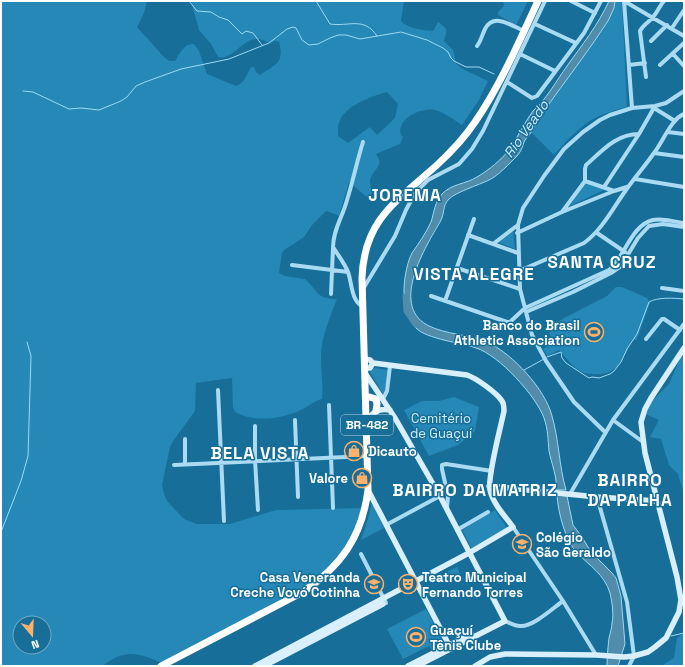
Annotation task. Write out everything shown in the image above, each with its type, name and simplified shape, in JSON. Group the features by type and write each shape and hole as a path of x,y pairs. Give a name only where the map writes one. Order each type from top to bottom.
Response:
{"highway":[{"name":"BR-482","path":"161,666 303,592 323,577 339,562 353,540 363,513 368,490 362,278 363,258 368,241 375,226 384,214 396,201 444,159 474,123 497,87 538,1"},
{"path":"366,396 376,399 376,411"}],"street":[{"path":"363,290 395,236 415,193 428,180 456,166 468,154 483,131 546,1"},
{"path":"571,1 595,13"},
{"path":"507,82 532,98 537,96 584,33 601,1"},
{"path":"624,1 654,17 684,36"},
{"path":"624,1 632,108"},
{"path":"646,77 640,31 642,27 654,17 664,1"},
{"path":"672,28 684,10"},
{"path":"477,46 486,27 495,20 500,20 524,31"},
{"path":"535,24 576,43"},
{"path":"651,41 667,25"},
{"path":"660,65 684,44"},
{"path":"520,54 555,71"},
{"path":"673,54 684,66"},
{"path":"629,65 645,63"},
{"path":"605,432 574,402 546,361 532,335 520,289 517,233 518,225 521,214 527,202 553,164 572,141 605,117 632,108 654,107 666,103 684,91"},
{"path":"654,107 675,121"},
{"path":"604,187 639,134 654,107"},
{"path":"520,271 584,243 593,237 627,187 635,179 654,153 675,121 682,115"},
{"path":"668,132 684,134"},
{"path":"562,212 585,181 585,167 622,136 628,134 639,134"},
{"path":"331,294 335,233 347,200 363,142"},
{"path":"654,153 684,157"},
{"path":"635,179 684,187"},
{"path":"585,181 614,191"},
{"path":"517,233 562,212 627,187"},
{"path":"446,301 474,219"},
{"path":"431,296 509,322 513,321 525,310 608,270 616,263 640,228 648,222 662,220 684,223"},
{"path":"525,310 561,298 611,273 621,266 638,238 649,226 663,224 684,227"},
{"path":"492,244 518,225"},
{"path":"597,233 628,254"},
{"path":"468,235 518,253"},
{"path":"334,247 348,272 355,298 358,304 363,306"},
{"path":"292,265 348,272"},
{"path":"457,268 520,289"},
{"path":"662,288 684,291"},
{"path":"646,339 660,321 664,319 680,330"},
{"path":"568,493 613,420 684,325"},
{"path":"475,666 490,657 505,654 599,655 624,658 652,650 666,638 679,612 682,600 643,442 641,422 645,409 684,348"},
{"path":"365,359 370,360 373,363 390,366 466,375 476,379 500,398 503,402 504,410 489,486 492,495 599,655"},
{"path":"373,363 370,368 365,371 390,410 440,496 504,619 517,626 532,624 563,601"},
{"path":"383,399 387,391 390,366"},
{"path":"218,390 224,521"},
{"path":"329,405 333,508"},
{"path":"367,422 371,415 376,411 384,409 390,410"},
{"path":"295,420 298,498"},
{"path":"613,420 643,442"},
{"path":"255,426 258,510"},
{"path":"185,440 185,464"},
{"path":"174,465 296,458 368,456"},
{"path":"447,509 448,496 442,465 446,464 492,471"},
{"path":"489,486 597,497 657,501"},
{"path":"492,495 507,488"},
{"path":"368,490 450,647"},
{"path":"386,525 440,496"},
{"path":"597,497 626,597 634,656 629,666"},
{"path":"457,530 488,512"},
{"path":"255,666 268,664 385,601 470,555 513,527"},
{"path":"361,554 385,601"},
{"path":"417,666 504,619"},
{"path":"408,666 450,647"}],"green space":[{"path":"1,1 147,1 144,13 137,27 163,56 169,61 175,61 180,52 187,45 194,44 199,51 207,74 236,86 244,81 251,67 254,67 256,72 260,75 277,63 281,55 279,42 276,41 269,43 260,39 252,40 228,56 218,57 211,44 199,30 191,1 404,1 401,21 404,24 416,29 433,31 438,22 446,28 444,41 453,50 456,63 461,68 488,81 479,100 462,125 445,114 435,110 423,110 411,115 402,124 400,129 403,137 400,144 376,154 379,165 371,176 370,180 372,193 368,198 349,182 339,216 327,211 325,212 312,225 304,237 284,250 282,253 279,273 285,276 305,279 321,296 330,299 337,299 326,327 322,345 322,399 287,415 260,419 251,418 235,412 233,407 232,378 196,383 195,411 170,447 162,485 168,502 182,517 197,524 230,524 276,510 362,508 356,527 342,554 313,583 162,663 132,654 118,657 103,666 1,666","holes":["387,92 398,104 395,118 377,135 370,127 348,143 338,136 338,126 341,119 345,113 358,103"]},
{"path":"503,1 528,1 516,25 498,15 498,12 504,6"},
{"path":"615,1 622,1 627,107 609,112 591,120 572,136 554,155 531,132 544,111 600,34 614,8"},
{"path":"586,182 604,190 570,206"},
{"path":"513,230 515,249 498,242"},
{"name":"Banco do Brasil Athletic Association","path":"616,287 622,287 647,298 650,303 637,339 632,341 622,360 614,369 601,374 589,374 576,368 559,350 547,356 543,349 549,345 551,340 548,329 564,318 607,296"},
{"path":"684,349 684,494 678,474 669,465 661,439 650,437 659,420 643,413 652,401 669,384"},
{"path":"374,368 388,370 385,391 383,394 370,372"},
{"name":"Cemitério de Guaçuí","path":"454,397 479,407 475,431 458,445 429,456 404,410 422,401 439,401"},
{"path":"372,503 384,528 361,540 368,519"},
{"path":"495,510 507,528 472,549 462,530"},
{"path":"457,567 461,577 449,583 444,573"},
{"name":"Guaçuí Tênis Clube","path":"426,609 445,645 432,651 429,646 403,659 387,629"},
{"path":"684,633 684,666 661,666 674,658 677,638"}],"water":[{"path":"609,1 615,1 614,8 608,21 542,114 525,140 517,156 492,178 452,196 449,199 444,207 442,219 420,260 414,275 411,290 411,303 416,316 427,325 442,331 480,339 497,348 527,373 543,395 552,416 566,490 556,490 556,481 549,451 548,434 544,418 540,409 525,388 506,367 485,352 470,346 428,335 416,328 410,319 407,308 404,296 404,283 406,270 412,253 431,222 436,204 440,197 450,188 473,179 481,174 506,154 533,111 546,96 590,35"},
{"path":"557,495 567,496 573,525 591,552 616,578 621,596 625,644 618,666 607,666 609,638 613,616 610,593 600,575 577,553 569,541 561,517"}],"waterway":[{"path":"189,1 197,11 211,12 228,20 242,34 246,31 253,33 262,45"},
{"path":"316,1 330,24 361,24 367,26 377,36"},
{"path":"23,91 33,92 69,109 81,108 99,110 121,101 127,97 136,86 145,82 181,69 229,59 269,43 287,29 293,27 296,28 302,40 309,45 318,44 338,35 346,35 360,39 401,32 427,40 443,48 448,52 454,61 466,67 479,67 494,74"},
{"name":"Rio Veado","path":"406,297 407,311 416,324"},
{"path":"547,357 561,352 562,358 566,363 589,378 599,378 610,374 621,362 627,349 637,334 649,302 653,300 670,298 684,299"},
{"path":"1,532 21,481 28,456 31,356 27,342"},
{"path":"524,370 544,359"},
{"path":"671,636 684,633"}],"place":[{"name":"Banco do Brasil Athletic Association","path":"594,332"},
{"name":"Dicauto","path":"354,451"},
{"name":"Valore","path":"362,478"},
{"name":"Colégio São Geraldo","path":"522,544"},
{"name":"Casa Veneranda Creche Vovó Cotinha","path":"374,584"},
{"name":"Teatro Municipal Fernando Torres","path":"408,584"},
{"name":"Guaçuí Tênis Clube","path":"416,637"}],"district":[{"name":"JOREMA","path":"405,195"},
{"name":"SANTA CRUZ","path":"602,262"},
{"name":"VISTA ALEGRE","path":"474,274"},
{"name":"BELA VISTA","path":"260,453"},
{"name":"BAIRRO DA MATRIZ","path":"475,490"},
{"name":"BAIRRO DA PALHA","path":"630,490"}]}
